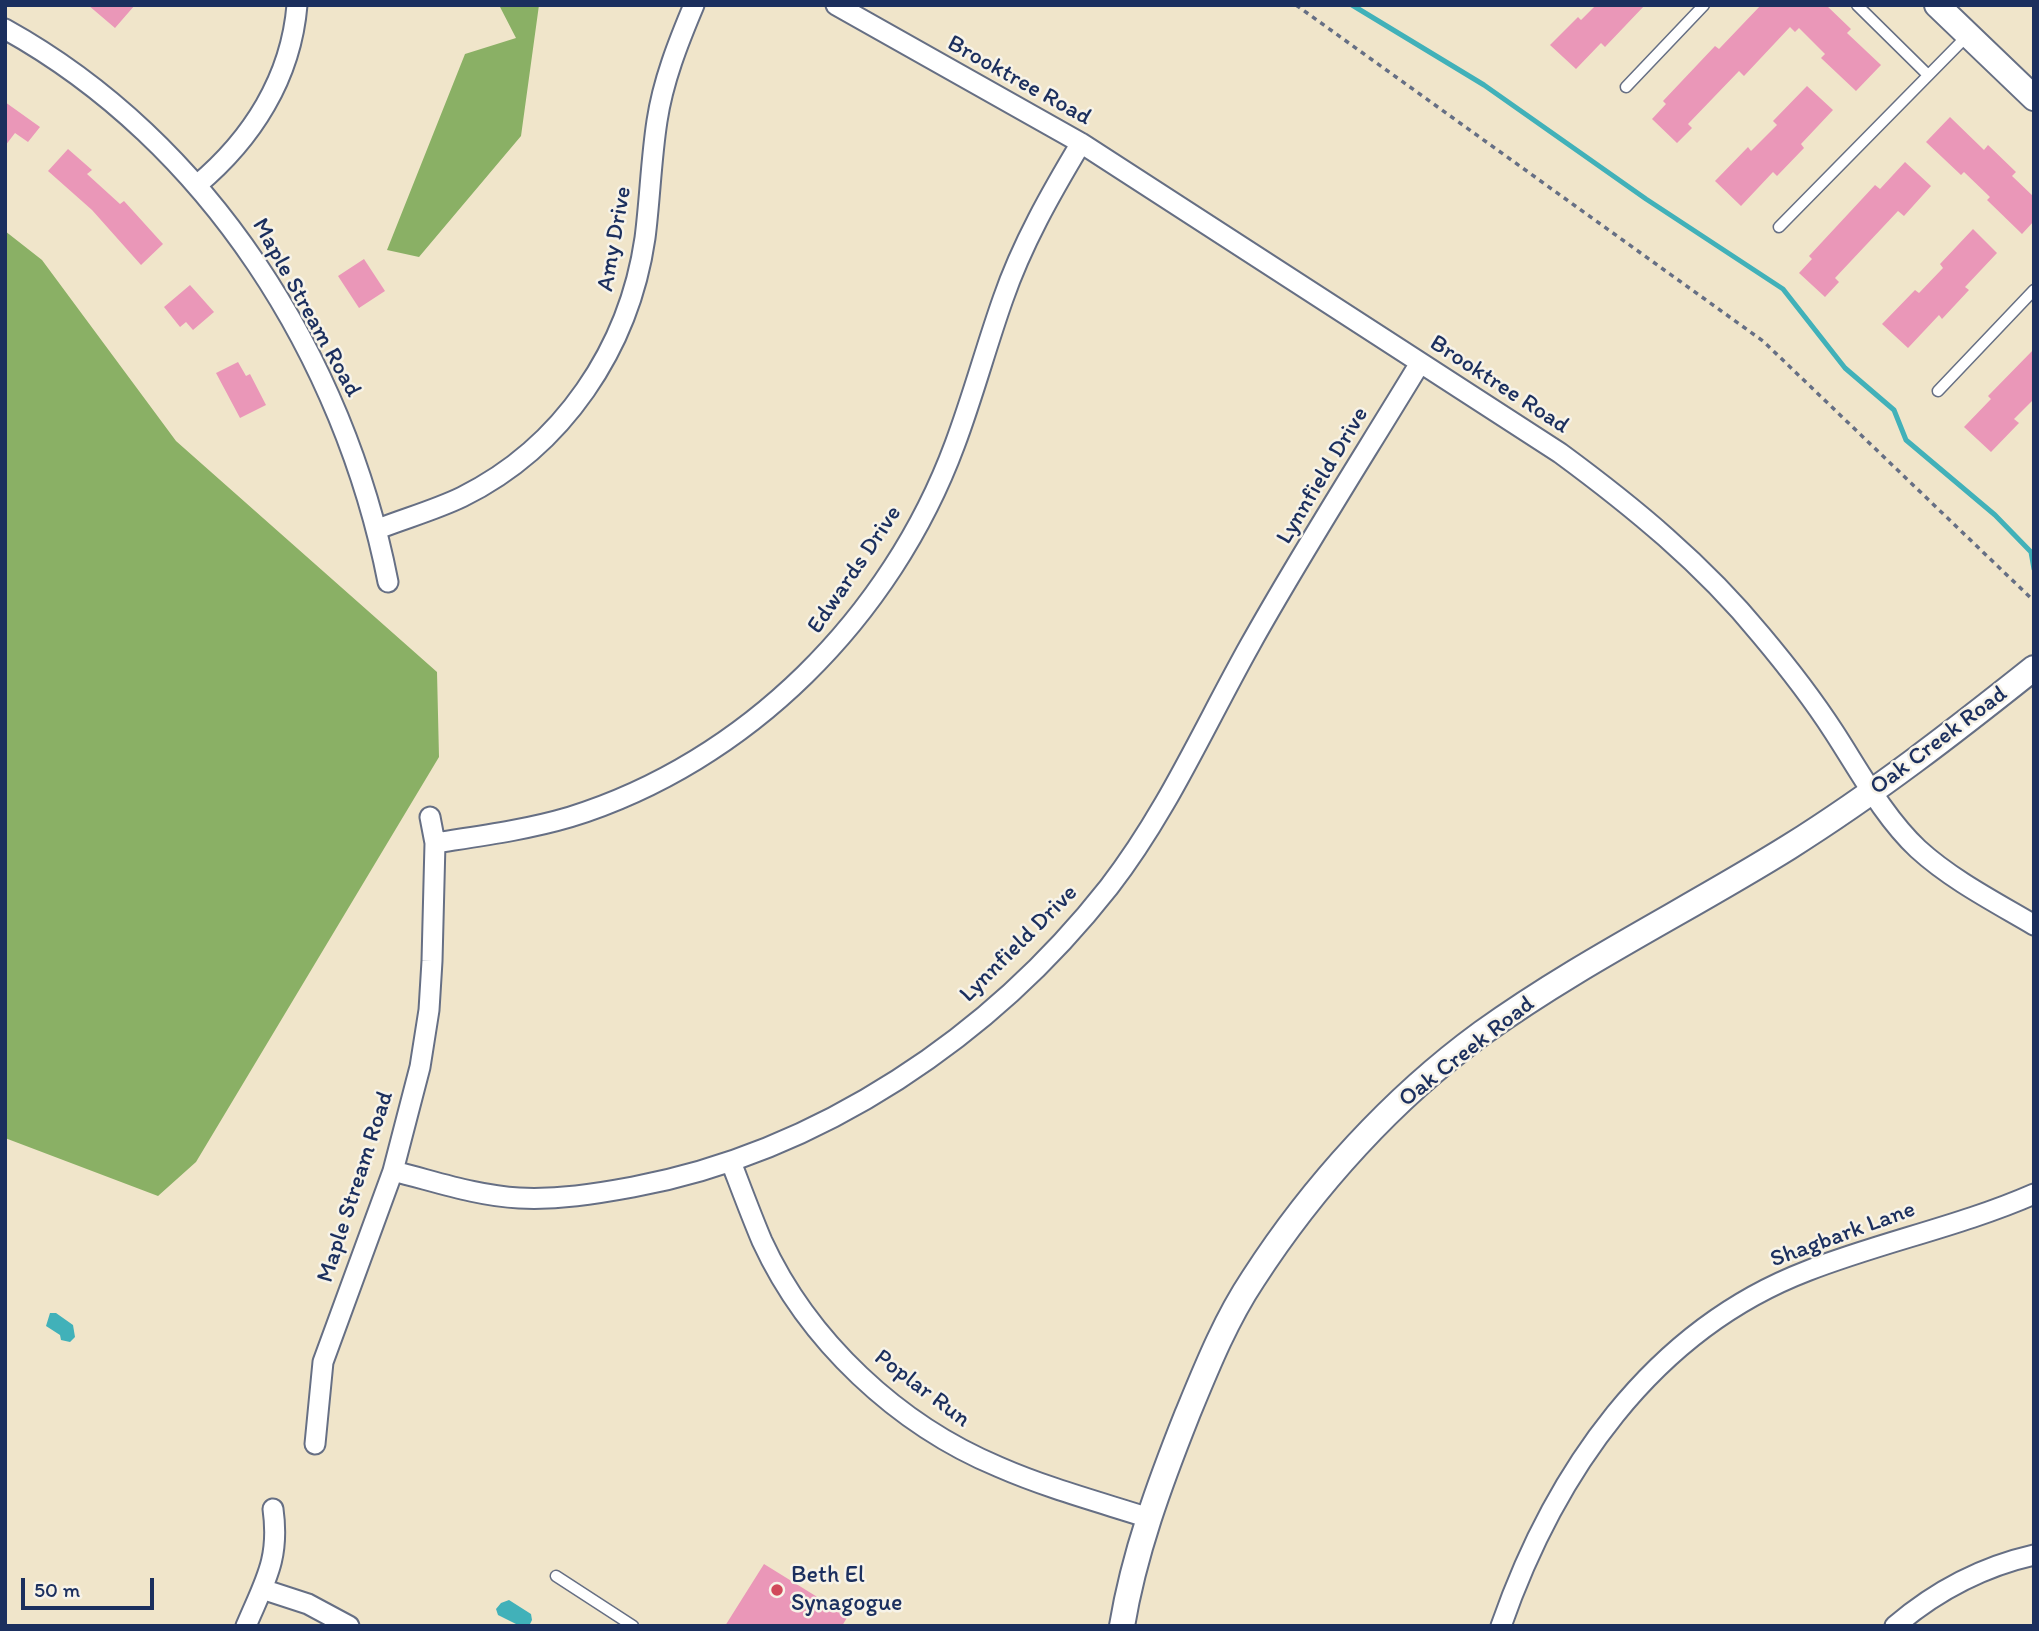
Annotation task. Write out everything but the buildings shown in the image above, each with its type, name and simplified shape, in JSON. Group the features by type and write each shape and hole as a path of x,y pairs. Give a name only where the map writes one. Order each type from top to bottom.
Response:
{"street":[{"path":"197,185 244,139 264,110 290,49 297,5"},
{"name":"Amy Drive","path":"378,528 462,497 501,473 550,433 591,383 625,316 637,277 657,121 666,81 694,5"},
{"name":"Brooktree Road","path":"836,5 1081,143 1603,485 1658,530 1710,579 1792,673 1873,792 1917,848 1952,876 2034,925"},
{"path":"1937,5 2034,98"},
{"name":"Maple Stream Road","path":"5,29 106,99 197,185 230,223 304,346 354,452 378,528 388,582"},
{"name":"Edwards Drive","path":"435,843 523,829 570,817 654,783 750,722 824,658 869,602 923,515 956,444 1003,297 1023,249 1081,143"},
{"name":"Lynnfield Drive","path":"393,1171 482,1193 517,1198 560,1198 665,1180 731,1162 839,1114 940,1050 1031,973 1086,915 1145,836 1177,785 1250,645 1420,363"},
{"name":"Oak Creek Road","path":"1122,1626 1149,1518 1164,1473 1203,1377 1252,1281 1332,1177 1400,1103 1454,1055 1531,999 1724,886 1873,792 2034,668"},
{"name":"Maple Stream Road","path":"315,1444 324,1362 393,1171 421,1067 429,1010 435,843 430,817"},
{"name":"Poplar Run","path":"731,1162 763,1242 782,1276 833,1346 863,1380 925,1427 996,1466 1149,1518"},
{"name":"Shagbark Lane","path":"1501,1626 1541,1526 1573,1470 1631,1393 1700,1332 1756,1295 1806,1271 2034,1194"},
{"path":"246,1626 262,1589 277,1540 273,1509"},
{"path":"1895,1626 1950,1586 2012,1560 2034,1555"},
{"path":"262,1589 308,1604 349,1626"}],"lane":[{"path":"1626,87 1704,5"},
{"path":"1857,5 1928,75"},
{"path":"1779,228 1968,35"},
{"path":"1938,391 2034,290"},
{"path":"556,1576 633,1626"}],"path":[{"path":"1296,5 1763,341 2034,601"}],"green space":[{"path":"499,5 539,5 521,136 419,257 387,250 465,54 516,38"},
{"path":"5,231 42,260 176,441 437,672 439,757 196,1162 158,1196 5,1138"}],"water":[{"path":"50,1313 56,1313 73,1325 75,1337 70,1342 61,1340 60,1335 46,1326"},
{"path":"509,1600 531,1614 529,1626 520,1626 498,1615 496,1609"}],"waterway":[{"path":"1352,5 1484,85 1646,199 1783,289 1845,368 1894,410 1906,440 1995,515 2031,552 2034,569"}],"place":[{"name":"Beth El Synagogue","path":"777,1590"}]}
